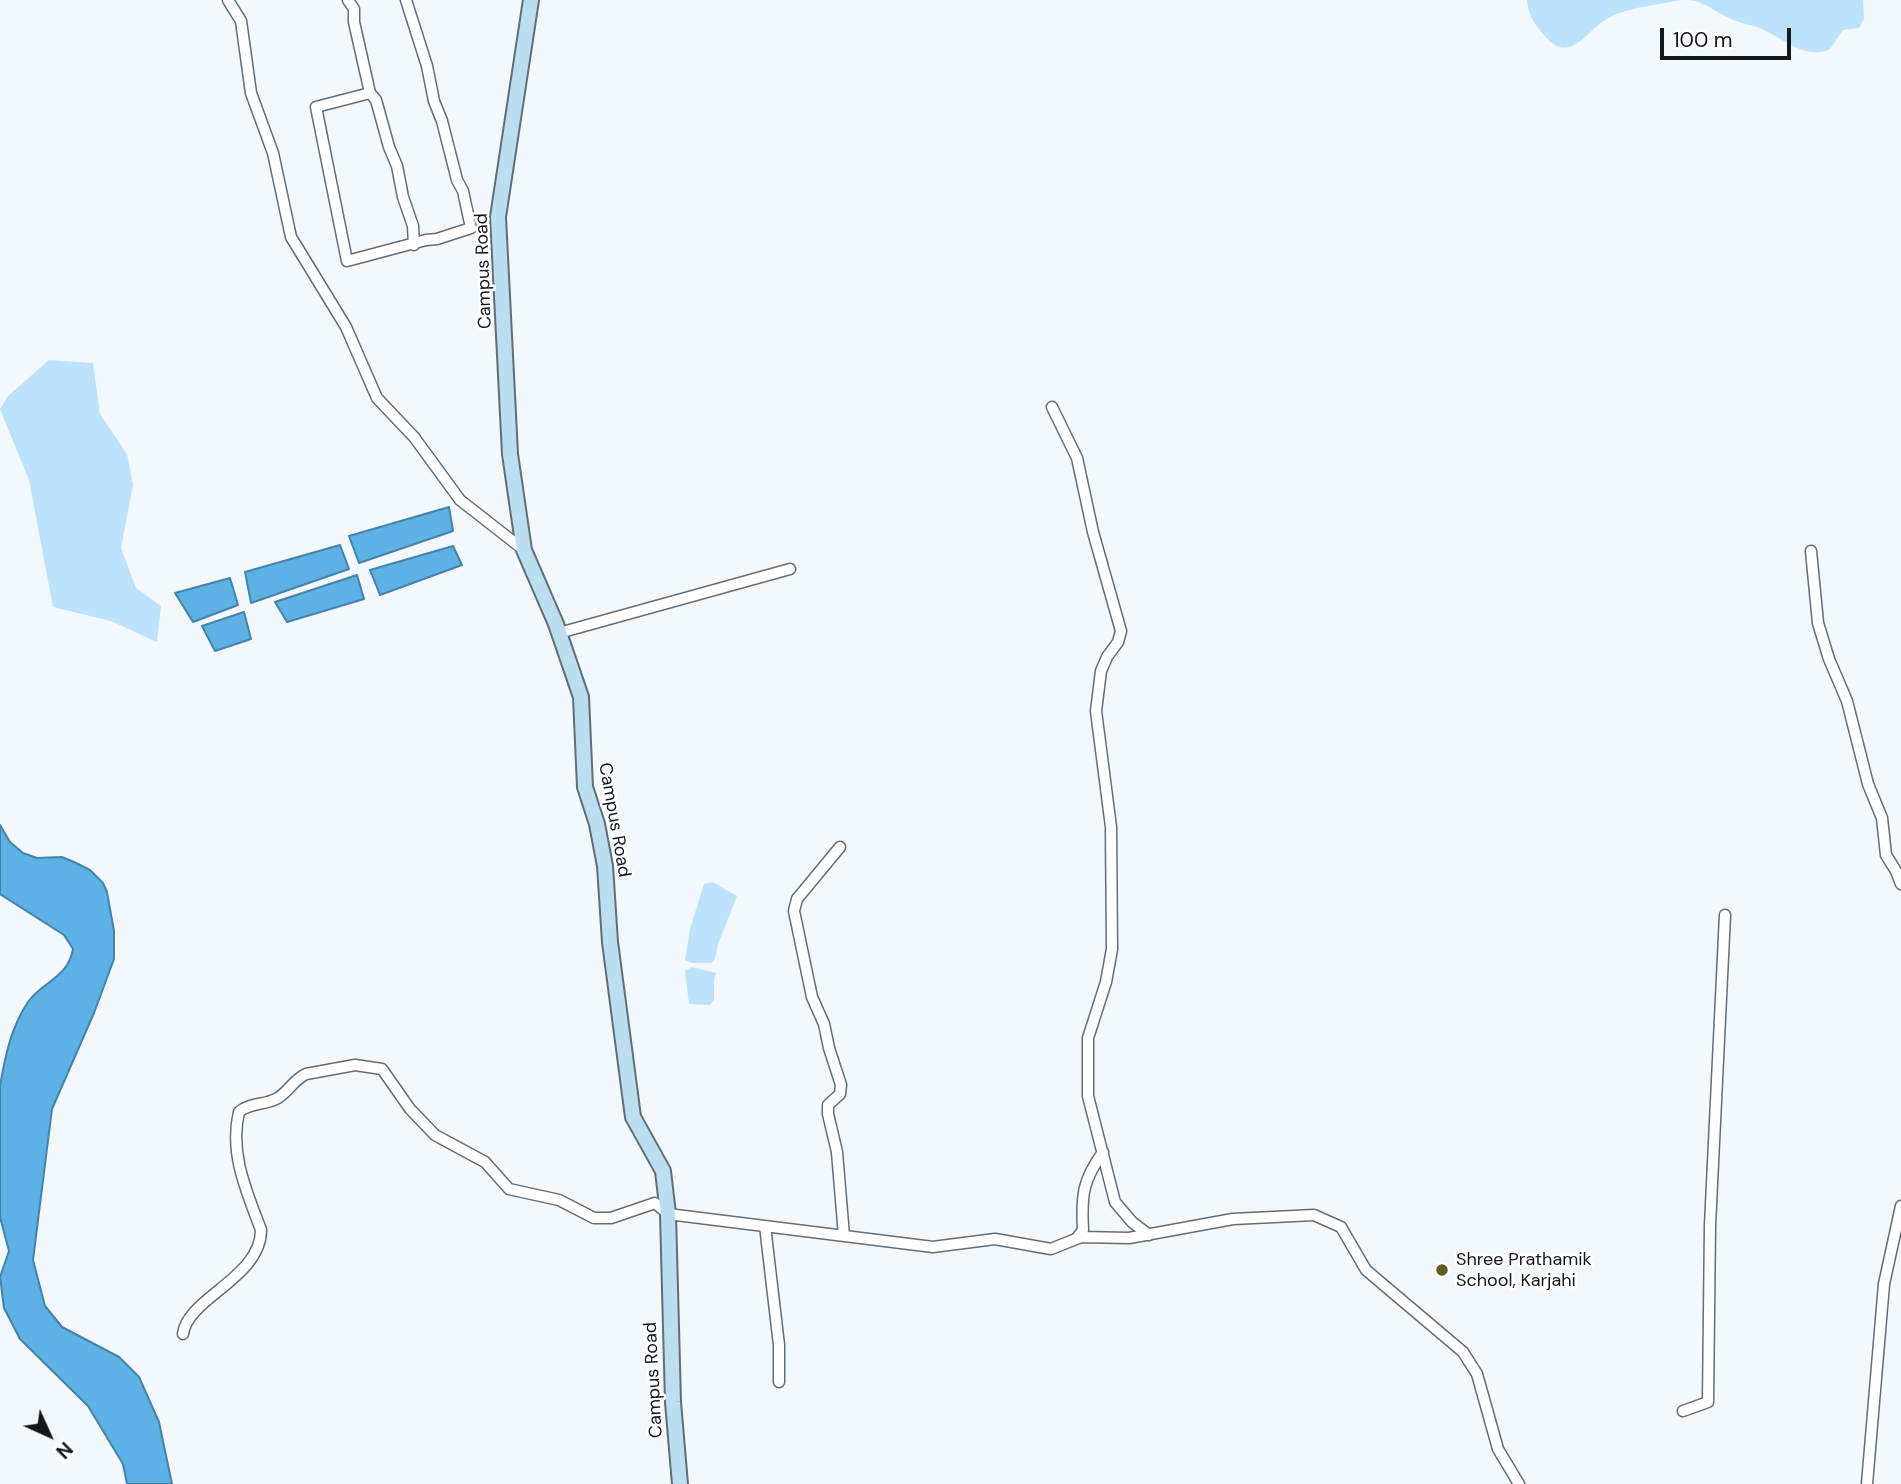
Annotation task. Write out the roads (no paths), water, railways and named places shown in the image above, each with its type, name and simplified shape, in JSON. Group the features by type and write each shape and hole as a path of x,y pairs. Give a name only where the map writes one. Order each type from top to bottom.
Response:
{"street":[{"path":"228,0 241,20 251,93 273,153 291,237 346,327 377,398 414,437 460,500 524,550"},
{"path":"348,0 354,9 354,22 370,93 376,100 397,166 403,197 413,226 414,245"},
{"path":"370,93 316,107 347,261 471,228 463,191 457,180 434,101 427,66 406,0"},
{"name":"Campus Road","path":"531,0 498,217 510,454 524,550 582,697 585,787 597,824 605,866 610,942 633,1117 663,1171 668,1214 673,1402 680,1484"},
{"path":"1052,407 1077,458 1093,532 1121,631 1118,642 1101,671 1097,711 1111,827 1112,949 1106,982 1087,1038 1088,1096 1115,1202 1132,1223 1149,1234"},
{"path":"1811,551 1818,623 1829,659 1847,701 1868,784 1882,818 1886,855 1901,884"},
{"path":"559,633 790,569"},
{"path":"840,848 797,899 794,911 808,982 824,1024 841,1085 840,1094 828,1105 828,1114 837,1152 844,1236"},
{"path":"1683,1411 1708,1402 1710,1225 1725,915"},
{"path":"183,1334 183,1328 192,1314 231,1283 253,1255 261,1238 261,1230 244,1188 236,1150 239,1112 242,1108 276,1099 299,1077 306,1074 355,1065 382,1069 410,1109 435,1135 485,1162 509,1189 559,1200 594,1218 611,1217 654,1203 668,1214 933,1247 995,1239 1051,1249 1076,1239 1129,1238 1233,1219 1314,1215 1341,1227 1366,1270 1463,1352 1477,1374 1498,1449 1519,1484"},
{"path":"1076,1239 1083,1230 1082,1209 1088,1174 1103,1152"},
{"path":"1867,1484 1884,1284 1901,1206"},
{"path":"765,1226 779,1345 779,1382"}],"water":[{"path":"449,507 453,531 359,563 349,536"},
{"path":"340,545 349,569 251,603 245,572"},
{"path":"453,546 462,565 380,595 370,570"},
{"path":"357,575 364,599 287,622 275,602"},
{"path":"230,578 238,605 193,622 175,593"},
{"path":"244,612 251,639 215,651 202,626"},
{"path":"0,825 10,842 23,853 37,858 62,857 74,862 90,870 103,883 107,892 114,931 114,959 94,1013 52,1109 33,1260 45,1306 62,1327 119,1357 139,1377 159,1422 172,1484 127,1484 123,1464 88,1406 20,1339 4,1308 0,1277 9,1251 0,1217 2,1075 10,1042 22,1012 34,995 66,967 73,949 64,935 0,894"}],"place":[{"name":"Shree Prathamik School, Karjahi","path":"1442,1270"}]}
